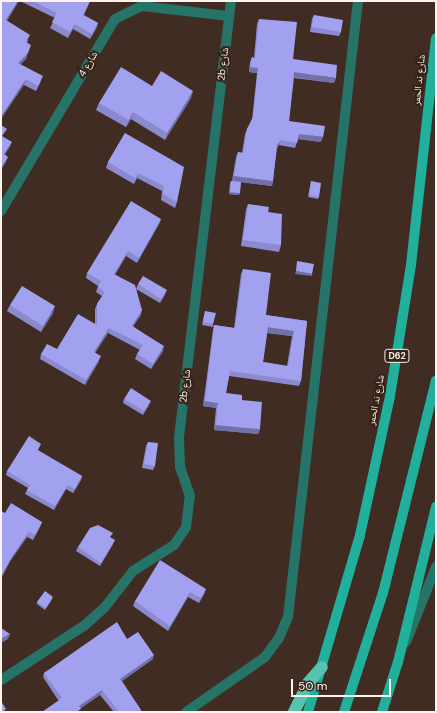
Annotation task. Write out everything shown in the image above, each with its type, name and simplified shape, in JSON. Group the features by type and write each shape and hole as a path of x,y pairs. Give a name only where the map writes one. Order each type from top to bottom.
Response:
{"highway":[{"path":"294,712 308,683 322,666"}],"main road":[{"name":"شارع ند الحمر","path":"308,712 360,535 390,396 411,265 436,38"},
{"path":"344,712 383,592 436,381"},
{"path":"382,712 398,662 436,507"}],"street":[{"name":"2b شارع","path":"1,680 85,625 105,607 133,571 174,544 186,527 190,496 180,468 179,437 231,1"},
{"path":"186,712 265,657 279,638 288,617 358,1"},
{"name":"شارع 4","path":"1,211 115,19 142,6 229,16"},
{"path":"398,662 436,567"}],"building":[{"path":"1,1 18,1 6,20 30,35 26,42 31,45 28,53 18,63 43,76 38,86 26,79 1,117"},
{"path":"33,1 90,1 83,15 98,23 92,34 75,24 70,32 52,22 57,13"},
{"path":"314,15 343,20 341,32 312,27"},
{"path":"259,19 297,22 293,59 337,65 336,78 294,72 289,121 325,126 323,137 299,134 297,143 281,140 277,145 273,181 234,176 238,152 243,153 247,129 253,117 258,68 250,67 252,57 255,58"},
{"path":"121,67 152,86 161,71 193,91 167,133 133,112 129,120 99,103"},
{"path":"1,125 7,129 2,136 12,142 4,154 8,157 1,168"},
{"path":"125,133 184,167 177,202 163,194 164,186 138,173 135,178 108,162"},
{"path":"231,181 241,182 240,193 230,192"},
{"path":"311,181 321,183 319,197 309,195"},
{"path":"131,201 161,219 139,258 128,251 114,274 135,285 142,310 132,326 164,346 153,364 137,354 143,345 109,328 94,352 101,356 86,380 41,354 47,344 57,349 78,314 97,325 97,304 105,292 98,287 101,281 87,273"},
{"path":"248,204 269,207 268,212 282,214 281,245 243,240"},
{"path":"297,261 314,264 312,274 296,271"},
{"path":"243,269 271,273 266,315 307,321 301,381 230,371 226,393 242,395 242,400 262,402 260,429 216,425 218,403 205,401 214,325 235,328","holes":["268,327 294,331 288,366 263,362"]},
{"path":"143,276 167,290 161,299 138,284"},
{"path":"22,286 55,306 43,326 10,305"},
{"path":"205,311 216,313 213,324 203,322"},
{"path":"131,388 151,401 144,411 124,399"},
{"path":"29,436 41,444 37,450 82,476 75,489 68,485 55,506 27,490 30,485 7,471"},
{"path":"148,442 158,443 155,466 144,464"},
{"path":"11,503 42,522 35,535 29,532 13,555 1,577 1,511 5,513"},
{"path":"98,525 113,533 110,537 115,540 101,563 78,547 90,528"},
{"path":"160,560 206,589 201,598 190,592 170,626 135,601"},
{"path":"45,591 53,597 46,608 37,602"},
{"path":"117,622 127,639 138,632 154,655 120,679 141,710 138,712 119,712 102,690 79,706 81,709 76,712 42,712 62,698 44,673"},
{"path":"1,628 10,634 1,639"},
{"path":"1,701 6,709 2,712 1,712"}]}
